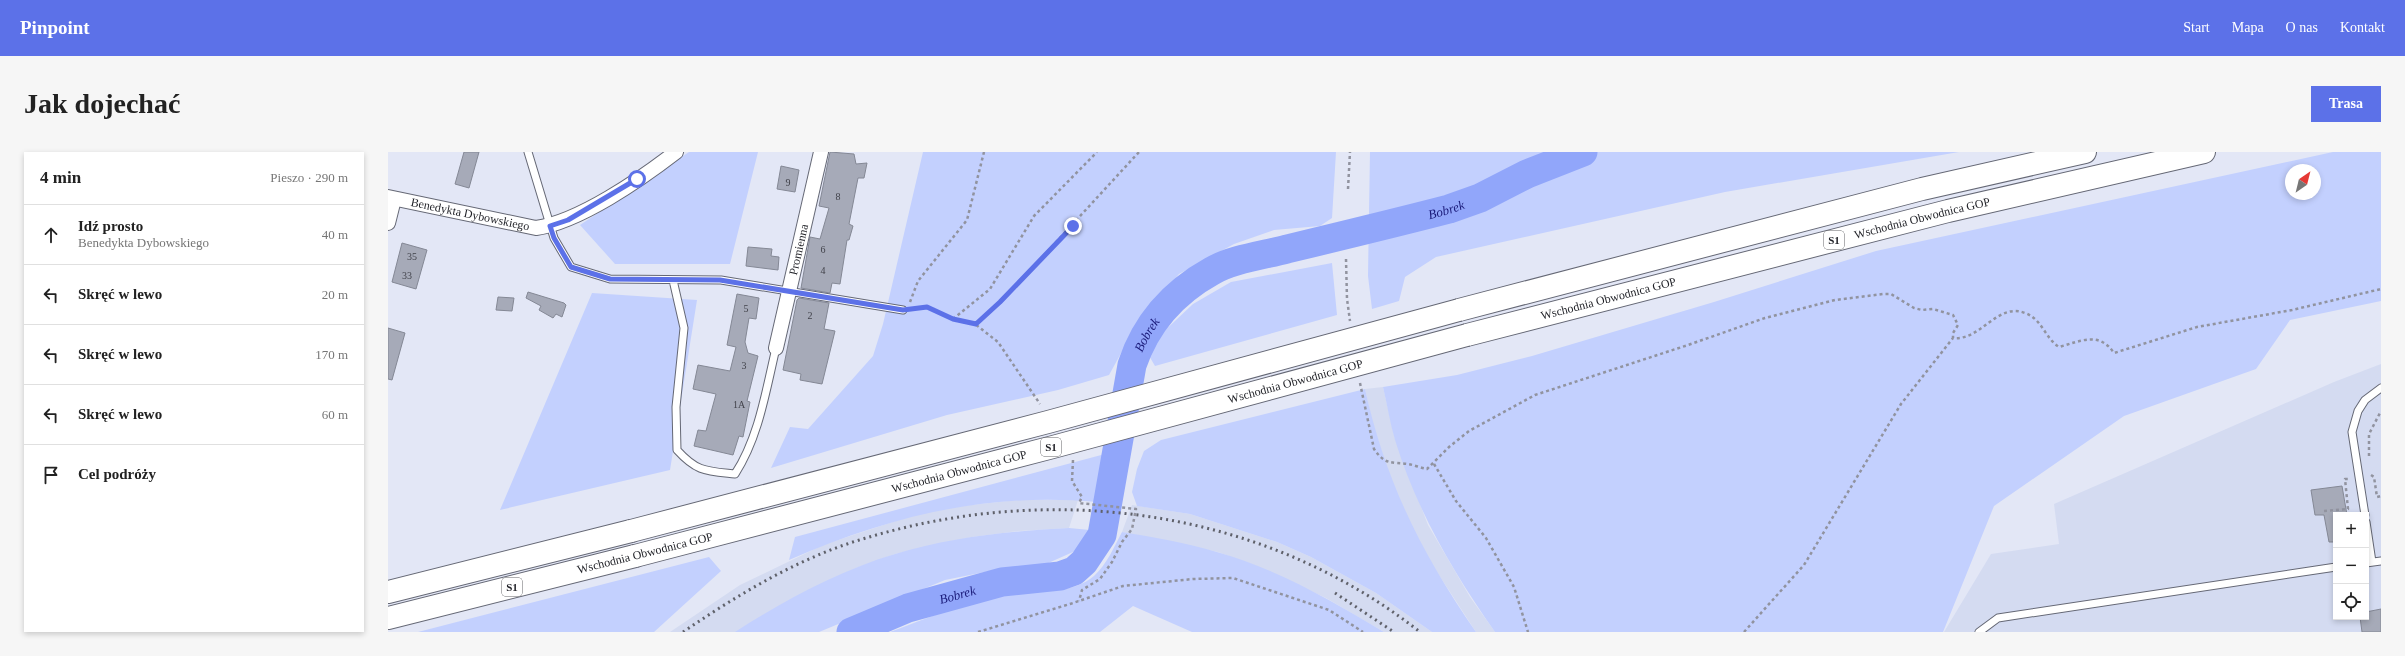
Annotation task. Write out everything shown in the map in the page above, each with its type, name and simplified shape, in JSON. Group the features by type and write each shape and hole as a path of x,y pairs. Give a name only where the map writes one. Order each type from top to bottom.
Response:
{"highway":[{"name":"Wschodnia Obwodnica GOP","path":"388,592 631,531 1048,422 1459,310 1922,189 2085,152"},
{"name":"Wschodnia Obwodnica GOP","path":"388,618 636,556 1053,447 1467,335 1890,226 2204,152"}],"street":[{"name":"Benedykta Dybowskiego","path":"391,198 536,228 550,226 568,220 637,179 676,152"},
{"name":"Promienna","path":"776,348 821,152"},
{"path":"388,223 391,198"}],"lane":[{"path":"528,152 554,238 571,267 610,279 720,280 903,310"},
{"path":"673,280 684,328 676,407 677,450 691,465 711,471 735,474 744,460 758,421 776,348"},
{"path":"2365,512 2352,432 2358,411 2365,400 2381,388"},
{"path":"2369,562 2381,561"},
{"path":"1979,632 1998,618 2333,567"}],"path":[{"path":"903,310 913,299 918,281 967,220 984,152"},
{"path":"953,319 990,289 1034,216 1097,152"},
{"path":"976,324 1011,291 1139,152"},
{"path":"1348,189 1350,152"},
{"path":"1953,338 1960,339 1976,333 2007,311 2016,311 2026,313 2040,322 2045,334 2059,348 2085,340 2096,339 2108,344 2114,353 2197,327 2292,310 2381,289"},
{"path":"1359,382 1374,449 1380,457 1389,463 1407,464 1427,469 1469,430 1535,395 1765,318 1835,300 1868,294 1891,294 1914,308 1922,310 1933,309 1952,315 1958,325 1953,333 1953,338 1901,404 1804,565 1744,632"},
{"path":"903,310 927,307 953,319 976,324 998,342 1043,409"},
{"path":"1069,453 1073,459 1072,481 1082,497 1079,503 1136,509 1132,529 1122,542 1112,562 1100,580 1082,590 1079,601"},
{"path":"1434,464 1456,501 1486,538 1514,588 1528,632"},
{"path":"2371,475 2374,477 2377,497 2381,496"},
{"path":"978,632 1123,586 1193,579 1233,578 1329,610 1363,632"}],"shaded area":[{"path":"689,152 758,152 730,264 615,264 580,225"},
{"path":"923,152 1336,152 1332,218 1320,226 1274,230 1234,244 1179,274 1141,317 1109,375 1058,390 947,415 771,468 790,427 808,429 873,356 883,324"},
{"path":"1370,152 1959,152 1725,192 1436,257 1405,277 1399,301 1372,309 1368,276"},
{"path":"2333,152 2381,152 2381,301 2290,320 2256,369 2124,416 1994,506 1943,632 1495,632 1451,564 1414,492 1395,440 1383,387 1457,375 1532,356 1714,302 1876,251"},
{"path":"1332,263 1337,315 1155,366 1148,354 1159,336 1193,304 1231,282"},
{"path":"592,293 697,300 670,470 500,510"},
{"path":"2381,364 2381,632 1944,632 1991,554 2059,544 2054,504 2334,382"},
{"path":"1383,387 1395,439 1428,525 1470,597 1495,632 1476,632 1424,552 1404,511 1387,468 1372,421 1365,389"},
{"path":"1365,389 1384,456 1395,487 1408,516 1439,574 1476,632 1432,632 1376,593 1311,557 1277,542 1190,514 1137,506 1132,492 1137,469 1144,451 1161,440"},
{"path":"1105,454 1097,502 1056,500 1017,501 978,504 940,511 864,531 827,544 789,560 795,537"},
{"path":"1018,500 1078,500 1069,528 1018,531 972,537 895,554 856,568 736,632 670,632 740,585 823,545 917,514 952,507"},
{"path":"1132,505 1190,514 1277,542 1311,557 1376,593 1432,632 1384,632 1326,598 1251,564 1218,552 1122,532"},
{"path":"1069,528 1090,530 1082,548 1046,564 1000,569 945,580 819,632 735,632 812,587 853,569 895,554 959,539 1025,531"},
{"path":"1122,532 1194,546 1261,567 1324,597 1384,632 1192,632 1133,606 1100,632 890,632 986,598 1012,593 1061,590 1084,583 1094,576 1103,566"},
{"path":"709,557 721,571 654,632 418,632"}],"building":[{"path":"464,152 479,152 469,188 455,184"},
{"path":"830,152 854,154 856,164 867,163 864,178 858,178 849,224 853,226 849,240 847,240 840,284 832,283 830,293 801,288 810,237 820,239 829,208 819,206"},
{"path":"781,166 799,170 795,192 777,189"},
{"path":"402,243 427,250 416,289 392,282"},
{"path":"748,247 772,249 771,256 779,257 778,270 746,266"},
{"path":"528,292 564,303 566,305 562,317 556,314 553,318 539,310 541,306 526,298"},
{"path":"737,294 759,298 756,319 749,318 745,342 748,353 758,356 747,401 750,402 743,437 739,436 733,455 694,446 698,430 706,431 716,394 693,389 698,365 730,371 736,347 727,345"},
{"path":"498,297 514,298 512,311 496,310"},
{"path":"799,298 829,303 824,329 835,331 822,384 800,380 801,374 783,370 797,300"},
{"path":"388,328 405,333 392,380 388,379"},
{"path":"2342,486 2346,512 2333,512 2333,542 2329,542 2324,515 2315,515 2311,490"},
{"path":"2381,609 2381,632 2362,632 2360,620 2369,620 2369,611"}],"waterway":[{"name":"Bobrek","path":"851,632 908,608 1002,582 1060,576 1074,571 1084,562 1102,535 1132,365 1138,350 1153,322 1163,310 1198,279 1220,267 1239,260 1449,209 1480,198 1527,174 1583,152"}],"railway":[{"path":"683,632 726,604 794,566 817,555 866,538 937,521 1010,511 1083,510 1155,518 1226,533 1294,557 1359,590 1420,632"},
{"path":"1335,593 1394,632"}],"route":[{"path":"637,179 568,220 550,226 554,238 571,267 610,279 720,280 903,310 927,307 953,319 976,324 1000,302 1073,226"}]}
